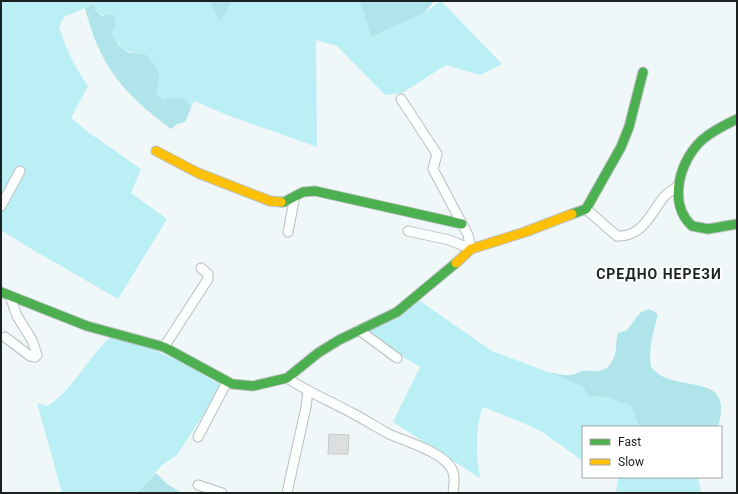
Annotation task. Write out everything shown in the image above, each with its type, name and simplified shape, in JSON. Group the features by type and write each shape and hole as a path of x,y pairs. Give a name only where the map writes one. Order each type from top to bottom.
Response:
{"street":[{"path":"1,292 87,326 144,340 164,348 227,382 238,386 253,386 287,378 318,353 359,330 388,317 407,304 471,249 525,232 586,209 621,147 629,127 643,72"},
{"path":"401,99 436,152 437,156 433,164 433,169 468,235 471,249"},
{"path":"737,119 716,130 698,144 686,162 678,186 678,198 683,214 692,226 705,229 737,224"},
{"path":"156,151 198,173 263,200 284,202 307,191 323,192 462,224"},
{"path":"1,206 20,171"},
{"path":"586,209 617,236 628,236 638,230 664,196 678,186"},
{"path":"288,232 295,196"},
{"path":"408,231 448,240 471,249"},
{"path":"164,348 208,279 208,274 201,268"},
{"path":"5,337 30,356 35,357 37,355 32,340 17,316 10,296"},
{"path":"359,330 397,358"},
{"path":"287,378 308,392 352,412 388,433 418,445 445,462 450,466 454,474 453,493"},
{"path":"198,437 227,382"},
{"path":"287,493 308,392"},
{"path":"198,485 222,493"}],"shaded area":[{"path":"1,1 209,1 220,20 233,1 360,1 371,37 424,13 441,1 502,64 480,75 446,65 402,93 385,95 337,46 316,40 317,147 227,115 194,101 191,108 187,100 164,100 156,94 160,74 145,54 133,53 125,50 118,44 112,34 116,24 95,10 94,4 64,17 59,27 68,51 88,86 71,118 88,132 141,169 131,193 167,219 118,299 1,230"},
{"path":"209,1 233,1 220,21"},
{"path":"360,1 434,1 424,13 371,37"},
{"path":"94,4 95,10 102,16 113,14 116,24 112,34 119,46 129,53 145,54 150,59 160,74 156,94 164,100 178,97 187,100 191,108 185,122 177,124 171,129 139,103 116,77 106,63 91,29 85,8"},
{"path":"420,301 492,351 583,387 588,396 606,397 631,406 639,426 582,426 582,460 542,432 483,407 477,432 480,478 393,422 420,367 393,351 367,331"},
{"path":"648,309 654,311 658,315 651,347 651,367 664,377 699,385 708,388 715,393 720,400 721,411 718,426 639,426 631,406 606,397 588,396 583,387 548,372 562,375 573,375 582,371 598,371 605,369 615,356 618,333 627,330 640,313"},
{"path":"112,336 148,347 183,363 222,386 177,455 162,465 137,493 62,493 37,403 47,406 56,400 72,383 95,353"},
{"path":"156,473 167,484 182,493 137,493"},
{"path":"618,478 698,478 701,493 616,493"}],"building":[{"path":"329,434 349,435 348,454 328,454"}],"traffic: fast":[{"path":"572,214 586,209 621,147 629,127 643,72"},
{"path":"737,119 710,134 694,148 683,170 679,182 678,194 684,217 692,226 708,229 737,224"},
{"path":"281,202 284,202 303,192 315,191 462,224"},
{"path":"1,292 87,326 164,347 232,384 253,386 287,378 318,353 339,340 397,312 456,263"}],"traffic: slow":[{"path":"156,151 198,173 270,201 281,202"},
{"path":"456,263 471,249 525,232 572,214"}],"district":[{"name":"СРЕДНО НЕРЕЗИ","path":"659,274"}]}
